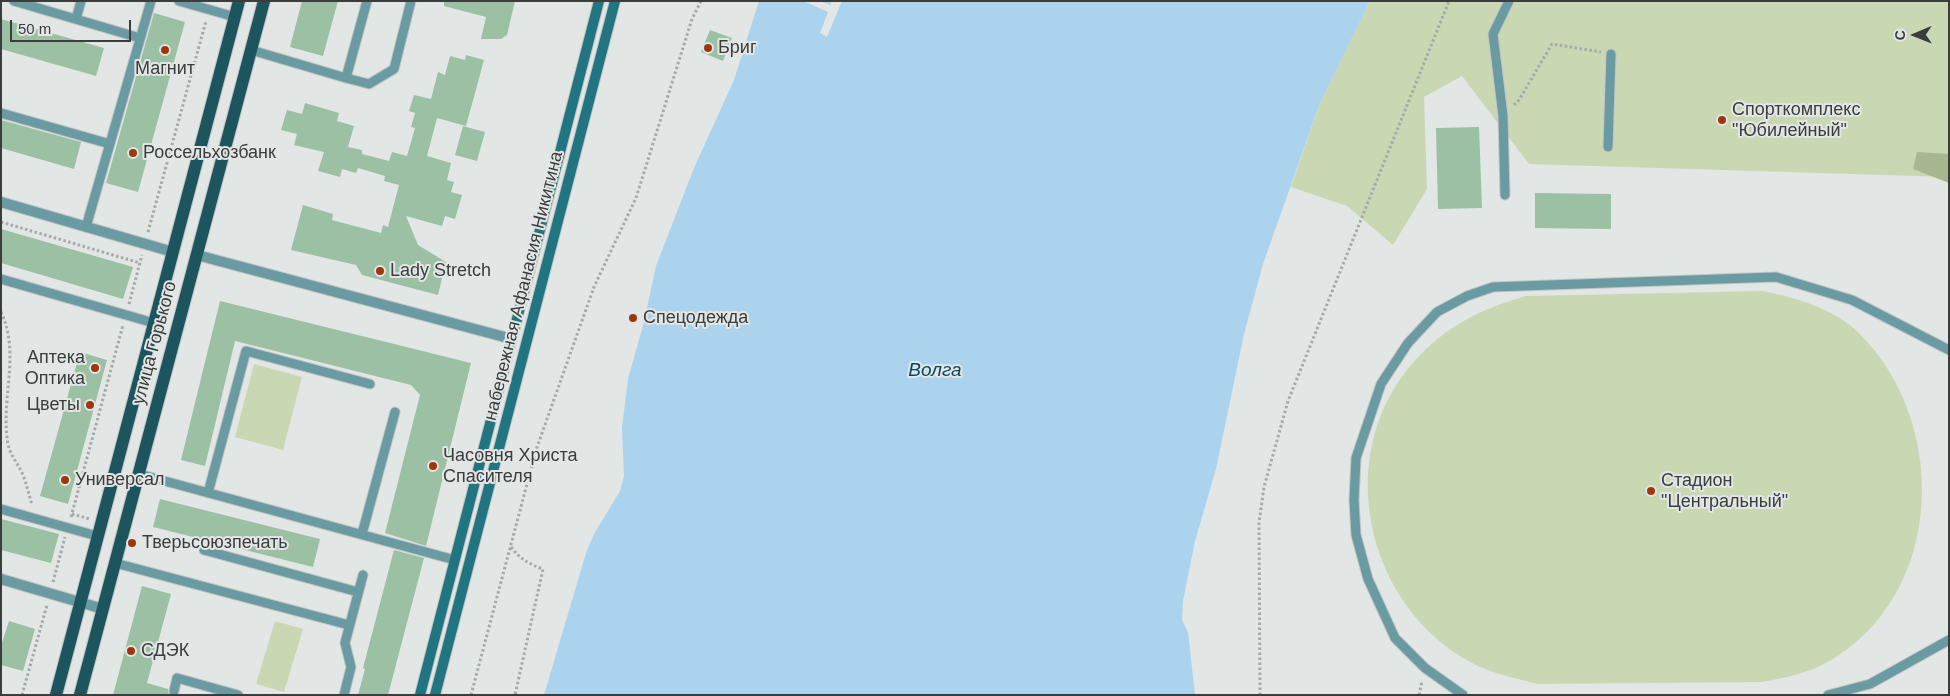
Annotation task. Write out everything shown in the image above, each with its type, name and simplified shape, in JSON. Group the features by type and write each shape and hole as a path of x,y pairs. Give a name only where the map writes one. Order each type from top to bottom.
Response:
{"main road":[{"name":"улица Горького","path":"56,695 239,1"},
{"name":"улица Горького","path":"80,695 264,1"},
{"name":"набережная Афанасия Никитина","path":"420,695 599,1"},
{"name":"набережная Афанасия Никитина","path":"435,695 615,1"}],"street":[{"path":"1,202 173,252"},
{"path":"197,255 512,339"},
{"path":"1,579 103,608"}],"lane":[{"path":"14,1 140,38"},
{"path":"76,19 80,1"},
{"path":"86,227 151,1"},
{"path":"179,1 235,17"},
{"path":"346,78 367,1"},
{"path":"251,50 369,84 394,69 411,1"},
{"path":"1504,195 1503,116 1493,34 1509,1"},
{"path":"1608,147 1611,54"},
{"path":"1,112 110,144"},
{"path":"1463,695 1425,668 1395,638 1368,579 1356,535 1354,500 1356,458 1381,384 1408,342 1437,312 1467,296 1493,287 1776,277 1852,300 1949,350"},
{"path":"1,278 154,323"},
{"path":"208,493 246,351 370,384"},
{"path":"362,534 394,412"},
{"path":"139,474 455,560"},
{"path":"1,509 97,536"},
{"path":"204,550 358,592"},
{"path":"115,563 349,625"},
{"path":"344,695 352,667 345,642 363,575"},
{"path":"1828,695 1870,684 1949,640"},
{"path":"174,690 177,678 238,695"}],"path":[{"path":"471,695 536,450 594,287 636,198 692,19 701,1"},
{"path":"1260,695 1259,522 1264,487 1288,401 1449,1"},
{"path":"22,695 209,10"},
{"path":"1503,116 1519,100 1552,44 1611,54"},
{"path":"1,222 140,262"},
{"path":"1,312 7,324 11,368 8,379 5,422 7,439 10,455 22,474 35,518"},
{"path":"510,547 530,565 543,569 514,695"}],"green space":[{"name":"Спорткомплекс \"Юбилейный\"","path":"1370,1 1949,1 1949,177 1529,164 1462,76 1424,97 1427,189 1393,245 1347,206 1291,187 1320,103"},
{"path":"1917,152 1949,154 1949,183 1913,169"},
{"name":"Стадион \"Центральный\"","path":"1763,291 1808,303 1840,318 1850,325 1883,361 1906,405 1919,452 1922,501 1914,550 1895,594 1865,633 1824,664 1794,675 1762,682 1538,684 1501,675 1480,667 1440,642 1408,608 1385,568 1372,525 1368,479 1375,434 1392,392 1421,354 1457,325 1469,318 1482,311 1526,296"},
{"path":"254,364 302,377 283,450 235,437"},
{"path":"275,621 303,629 284,692 256,684"}],"water":[{"name":"Волга","path":"759,1 1370,1 1320,103 1263,264 1244,334 1216,469 1195,541 1183,601 1182,620 1188,632 1195,695 544,695 586,553 594,534 620,491 624,476 622,428 628,379 644,322 656,266 694,168 734,80"}],"pier":[{"path":"803,1 820,1 830,5 832,1 842,1 827,37 820,33 828,12"}],"building":[{"path":"302,1 338,1 323,56 290,47"},
{"path":"444,1 515,1 507,35 501,39 481,39 486,17 444,6"},
{"path":"154,13 185,22 138,192 106,183"},
{"path":"1,19 104,48 96,76 1,49"},
{"path":"710,30 732,38 723,61 701,52"},
{"path":"466,55 484,60 466,126 437,118 427,156 451,163 447,180 454,182 451,192 462,195 455,219 445,216 442,226 406,216 418,245 446,262 438,295 362,275 356,265 291,250 303,205 333,214 332,220 381,233 383,225 388,227 399,185 384,181 385,176 358,168 356,173 342,169 340,177 318,171 324,152 294,145 297,134 281,130 287,110 302,114 305,103 339,113 337,121 354,126 348,147 362,150 362,154 389,161 392,152 407,156 415,128 411,127 415,113 409,111 414,95 431,99 438,72 445,75 450,56 465,60"},
{"path":"1,120 81,142 74,169 1,148"},
{"path":"463,126 485,132 477,161 455,155"},
{"path":"1479,127 1482,208 1438,209 1436,128"},
{"path":"1535,193 1611,194 1611,229 1535,228"},
{"path":"1,229 133,267 123,299 1,263"},
{"path":"220,301 471,363 426,546 385,533 420,395 411,385 235,341 205,466 181,460"},
{"path":"80,352 107,360 68,504 40,496"},
{"path":"160,499 320,539 313,567 153,527"},
{"path":"1,519 59,534 51,563 1,550"},
{"path":"394,550 424,558 388,695 358,695 365,669 363,668"},
{"path":"142,586 171,594 147,683 168,689 169,695 113,695"},
{"path":"9,621 35,629 23,671 1,665 1,646"}],"place":[{"name":"Бриг","path":"708,48"},
{"name":"Магнит","path":"165,50"},
{"name":"Спорткомплекс \"Юбилейный\"","path":"1722,120"},
{"name":"Россельхозбанк","path":"133,153"},
{"name":"Lady Stretch","path":"380,271"},
{"name":"Спецодежда","path":"633,318"},
{"name":"Аптека Оптика","path":"95,368"},
{"name":"Цветы","path":"90,405"},
{"name":"Часовня Христа Спасителя","path":"433,466"},
{"name":"Универсал","path":"65,480"},
{"name":"Стадион \"Центральный\"","path":"1651,491"},
{"name":"Тверьсоюзпечать","path":"132,543"},
{"name":"СДЭК","path":"131,651"}]}
